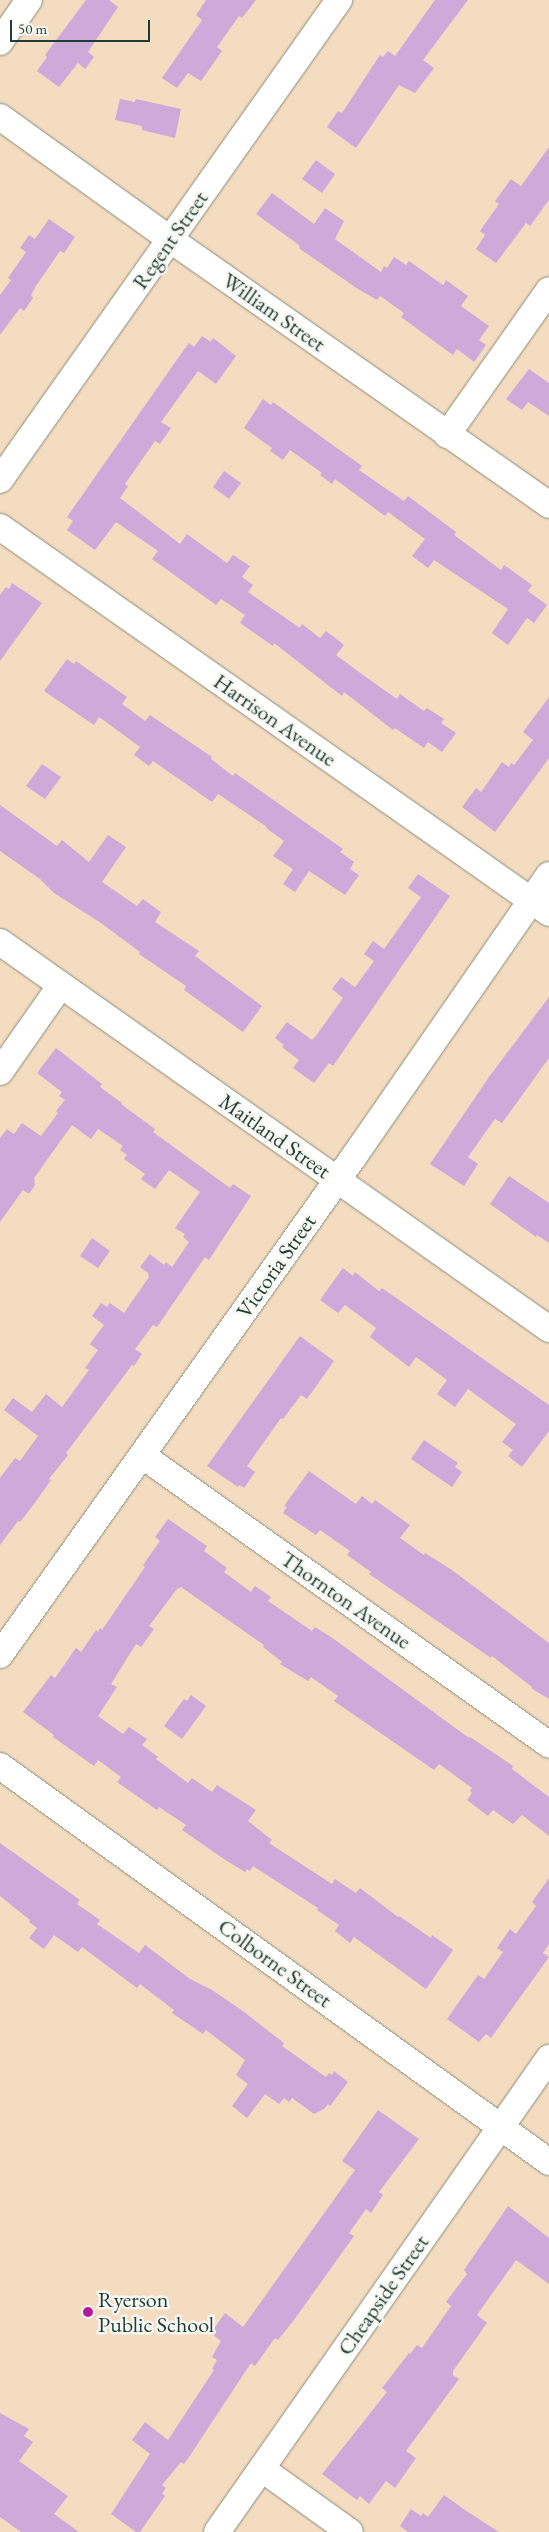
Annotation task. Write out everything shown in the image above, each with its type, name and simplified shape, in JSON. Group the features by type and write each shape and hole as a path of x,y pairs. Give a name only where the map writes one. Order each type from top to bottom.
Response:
{"street":[{"path":"0,42 29,0"},
{"name":"Regent Street","path":"0,480 339,0"},
{"name":"William Street","path":"0,117 171,240 549,505"},
{"path":"447,434 549,290"},
{"name":"Harrison Avenue","path":"0,527 540,907"},
{"name":"Victoria Street","path":"0,1655 337,1180 540,907 549,875"},
{"name":"Maitland Street","path":"0,942 549,1329"},
{"path":"0,1072 61,985"},
{"name":"Thornton Avenue","path":"143,1456 549,1744"},
{"name":"Colborne Street","path":"0,1766 549,2162"},
{"name":"Cheapside Street","path":"216,2532 549,2058"},
{"path":"262,2469 350,2532"}],"building":[{"path":"86,0 109,0 118,7 88,52 94,57 85,69 78,63 59,87 37,71 47,57 45,55"},
{"path":"206,0 256,0 242,18 239,16 217,47 222,51 201,81 188,73 177,88 162,78 202,20 196,15"},
{"path":"435,0 468,0 423,60 434,68 415,93 399,85 356,148 327,127 338,111 342,113 380,55 383,57 388,51 395,56"},
{"path":"120,99 135,102 136,99 181,109 175,138 142,130 142,126 115,120"},
{"path":"549,147 549,200 530,226 526,223 496,263 476,249 485,235 480,231 499,204 495,201 511,179 521,186"},
{"path":"316,160 335,174 322,193 302,179"},
{"path":"272,193 314,224 325,208 344,221 335,239 381,272 384,266 387,268 394,257 406,265 409,261 443,285 446,280 468,296 461,306 489,326 479,340 486,345 474,362 457,349 453,355 401,317 404,313 380,296 377,300 358,289 300,249 299,245 256,214"},
{"path":"49,219 75,237 64,253 60,251 36,286 31,295 33,298 24,311 20,308 0,335 0,295 11,280 8,278 26,252 20,248 29,235 35,239"},
{"path":"202,336 211,342 213,338 236,356 216,384 198,371 161,422 171,428 160,444 155,441 125,484 128,486 120,498 180,544 187,534 227,563 233,555 250,566 242,577 253,585 248,592 300,628 302,624 320,638 326,631 344,645 336,655 397,699 400,694 424,711 427,708 444,719 441,723 456,733 442,752 428,742 424,748 395,728 393,730 344,692 342,696 274,643 273,646 240,623 245,615 221,599 216,605 152,559 158,551 116,522 95,550 67,530 73,521 67,517 183,351 189,343 194,347"},
{"path":"529,369 549,383 549,416 528,402 522,410 506,399"},
{"path":"263,399 271,405 273,402 362,466 359,470 404,501 408,496 456,532 454,535 501,570 504,565 532,585 528,591 547,605 534,623 527,618 508,645 492,633 508,609 434,560 428,568 412,556 425,539 388,512 385,516 335,479 332,484 320,475 322,473 290,450 283,460 270,451 272,448 244,428"},
{"path":"224,471 241,483 229,499 213,487"},
{"path":"12,583 42,603 0,661 0,595 6,587 9,589"},
{"path":"67,659 74,664 76,661 127,697 122,704 145,721 150,715 212,757 211,759 233,776 235,773 343,849 340,852 354,862 350,869 359,875 345,895 309,871 295,892 283,884 293,869 273,856 284,841 267,827 218,794 212,802 153,761 149,766 134,755 140,747 99,717 94,725 44,691"},
{"path":"549,697 549,758 495,832 462,807 476,788 481,792 502,762 509,767 511,763 514,765 533,740 523,732"},
{"path":"42,764 61,777 45,799 26,786"},
{"path":"0,805 57,846 62,840 89,862 108,835 126,847 102,882 137,906 143,899 161,912 155,922 199,951 195,956 262,1006 243,1032 184,990 186,986 139,954 140,952 101,923 54,893 40,879 0,851"},
{"path":"418,874 450,896 333,1066 329,1063 314,1083 293,1068 299,1060 282,1047 284,1045 275,1038 287,1022 312,1040 316,1036 343,998 332,989 341,977 355,987 374,961 364,954 373,941 384,949 421,897 408,888"},
{"path":"549,997 549,1058 502,1123 495,1119 468,1157 478,1164 464,1186 430,1164 489,1077"},
{"path":"56,1048 102,1084 100,1087 155,1129 153,1132 230,1188 233,1184 251,1196 209,1260 205,1257 157,1327 153,1325 135,1349 142,1354 134,1366 132,1365 66,1453 68,1455 49,1479 51,1480 34,1504 0,1545 0,1478 15,1458 20,1461 38,1436 4,1410 13,1398 32,1412 46,1394 62,1407 89,1370 85,1368 98,1350 90,1344 104,1325 92,1316 101,1303 107,1307 110,1303 124,1313 149,1277 148,1273 140,1267 150,1254 164,1265 166,1262 172,1267 189,1242 183,1237 185,1234 175,1228 200,1192 169,1170 155,1189 141,1179 145,1174 124,1159 127,1155 120,1150 123,1146 98,1129 91,1139 72,1125 34,1178 35,1185 29,1194 23,1190 0,1222 0,1138 7,1129 14,1134 22,1123 41,1136 58,1113 56,1111 65,1100 59,1096 62,1092 37,1073"},
{"path":"509,1176 549,1203 549,1243 537,1235 536,1237 490,1204"},
{"path":"92,1238 110,1251 98,1268 80,1256"},
{"path":"343,1268 353,1276 355,1272 379,1291 382,1288 549,1405 549,1431 522,1467 508,1456 513,1450 502,1442 516,1424 468,1389 455,1407 437,1394 447,1380 416,1357 409,1367 370,1337 376,1328 345,1305 338,1313 320,1300"},
{"path":"300,1336 334,1361 307,1399 301,1395 283,1419 281,1418 247,1466 255,1472 244,1488 239,1485 238,1487 207,1466"},
{"path":"424,1440 458,1463 455,1467 462,1472 452,1487 411,1459"},
{"path":"309,1471 356,1504 362,1496 372,1504 375,1500 410,1525 400,1538 424,1555 425,1553 452,1570 549,1643 549,1699 531,1688 492,1656 491,1658 369,1574 371,1572 347,1555 350,1551 320,1530 316,1535 283,1513 287,1507 284,1506"},
{"path":"168,1519 207,1546 204,1551 227,1568 224,1572 251,1592 255,1586 271,1597 268,1601 312,1631 315,1627 331,1637 469,1738 513,1766 512,1769 549,1797 549,1836 522,1815 513,1824 493,1810 488,1816 467,1800 472,1793 470,1791 472,1788 439,1764 434,1770 334,1701 338,1696 311,1677 308,1681 280,1664 282,1662 263,1647 264,1645 181,1587 177,1589 149,1626 154,1629 141,1647 136,1644 111,1684 117,1687 98,1716 123,1734 129,1727 147,1739 142,1745 158,1757 156,1759 188,1783 192,1778 212,1792 217,1785 256,1810 248,1821 272,1840 269,1843 332,1884 335,1879 356,1893 360,1888 398,1917 431,1938 432,1935 453,1950 426,1989 354,1937 350,1943 335,1931 339,1925 317,1910 318,1908 253,1866 250,1871 247,1869 245,1872 224,1859 182,1830 186,1825 159,1807 157,1810 117,1782 121,1777 98,1760 94,1766 53,1737 54,1735 23,1712 51,1675 55,1678 76,1648 81,1652 96,1630 98,1632 100,1628 102,1630 145,1567 143,1565 160,1541 155,1537"},
{"path":"191,1695 206,1706 182,1739 164,1726 184,1699 187,1701"},
{"path":"0,1843 80,1900 77,1904 100,1920 97,1924 139,1953 145,1945 190,1979 212,1990 240,2009 284,2043 282,2046 326,2077 329,2073 332,2075 334,2071 348,2082 330,2106 328,2104 324,2109 314,2114 292,2098 289,2102 284,2098 279,2104 265,2094 247,2118 232,2106 248,2084 236,2075 245,2060 206,2030 203,2034 172,2013 174,2010 140,1984 137,1988 82,1947 78,1952 54,1935 44,1949 29,1938 37,1928 0,1896"},
{"path":"549,1878 549,1944 543,1953 549,1957 491,2038 486,2034 479,2042 447,2019 478,1975 484,1979 503,1952 497,1948 510,1929 516,1934 536,1906 532,1902"},
{"path":"378,2110 419,2139 379,2192 383,2195 371,2213 366,2209 349,2233 354,2236 294,2320 278,2340 275,2338 255,2366 251,2363 184,2464 181,2462 162,2485 166,2488 162,2493 165,2496 140,2532 136,2532 111,2514 150,2454 132,2440 145,2422 168,2440 214,2370 212,2369 217,2360 212,2357 221,2341 211,2333 225,2313 243,2327 355,2170 342,2161"},
{"path":"508,2206 549,2238 549,2284 516,2260 477,2315 487,2323 453,2371 453,2375 459,2379 406,2451 416,2458 395,2488 386,2481 369,2504 360,2496 357,2500 322,2474 387,2392 382,2388 409,2353 417,2345 422,2348 451,2306 446,2302 467,2274 464,2270"},
{"path":"0,2413 29,2429 24,2436 33,2442 19,2461 68,2496 54,2514 79,2532 21,2532 0,2517"},
{"path":"444,2495 499,2532 408,2532 400,2526 411,2509 421,2516 423,2513 428,2517"}],"place":[{"name":"Ryerson Public School","path":"88,2312"}]}
